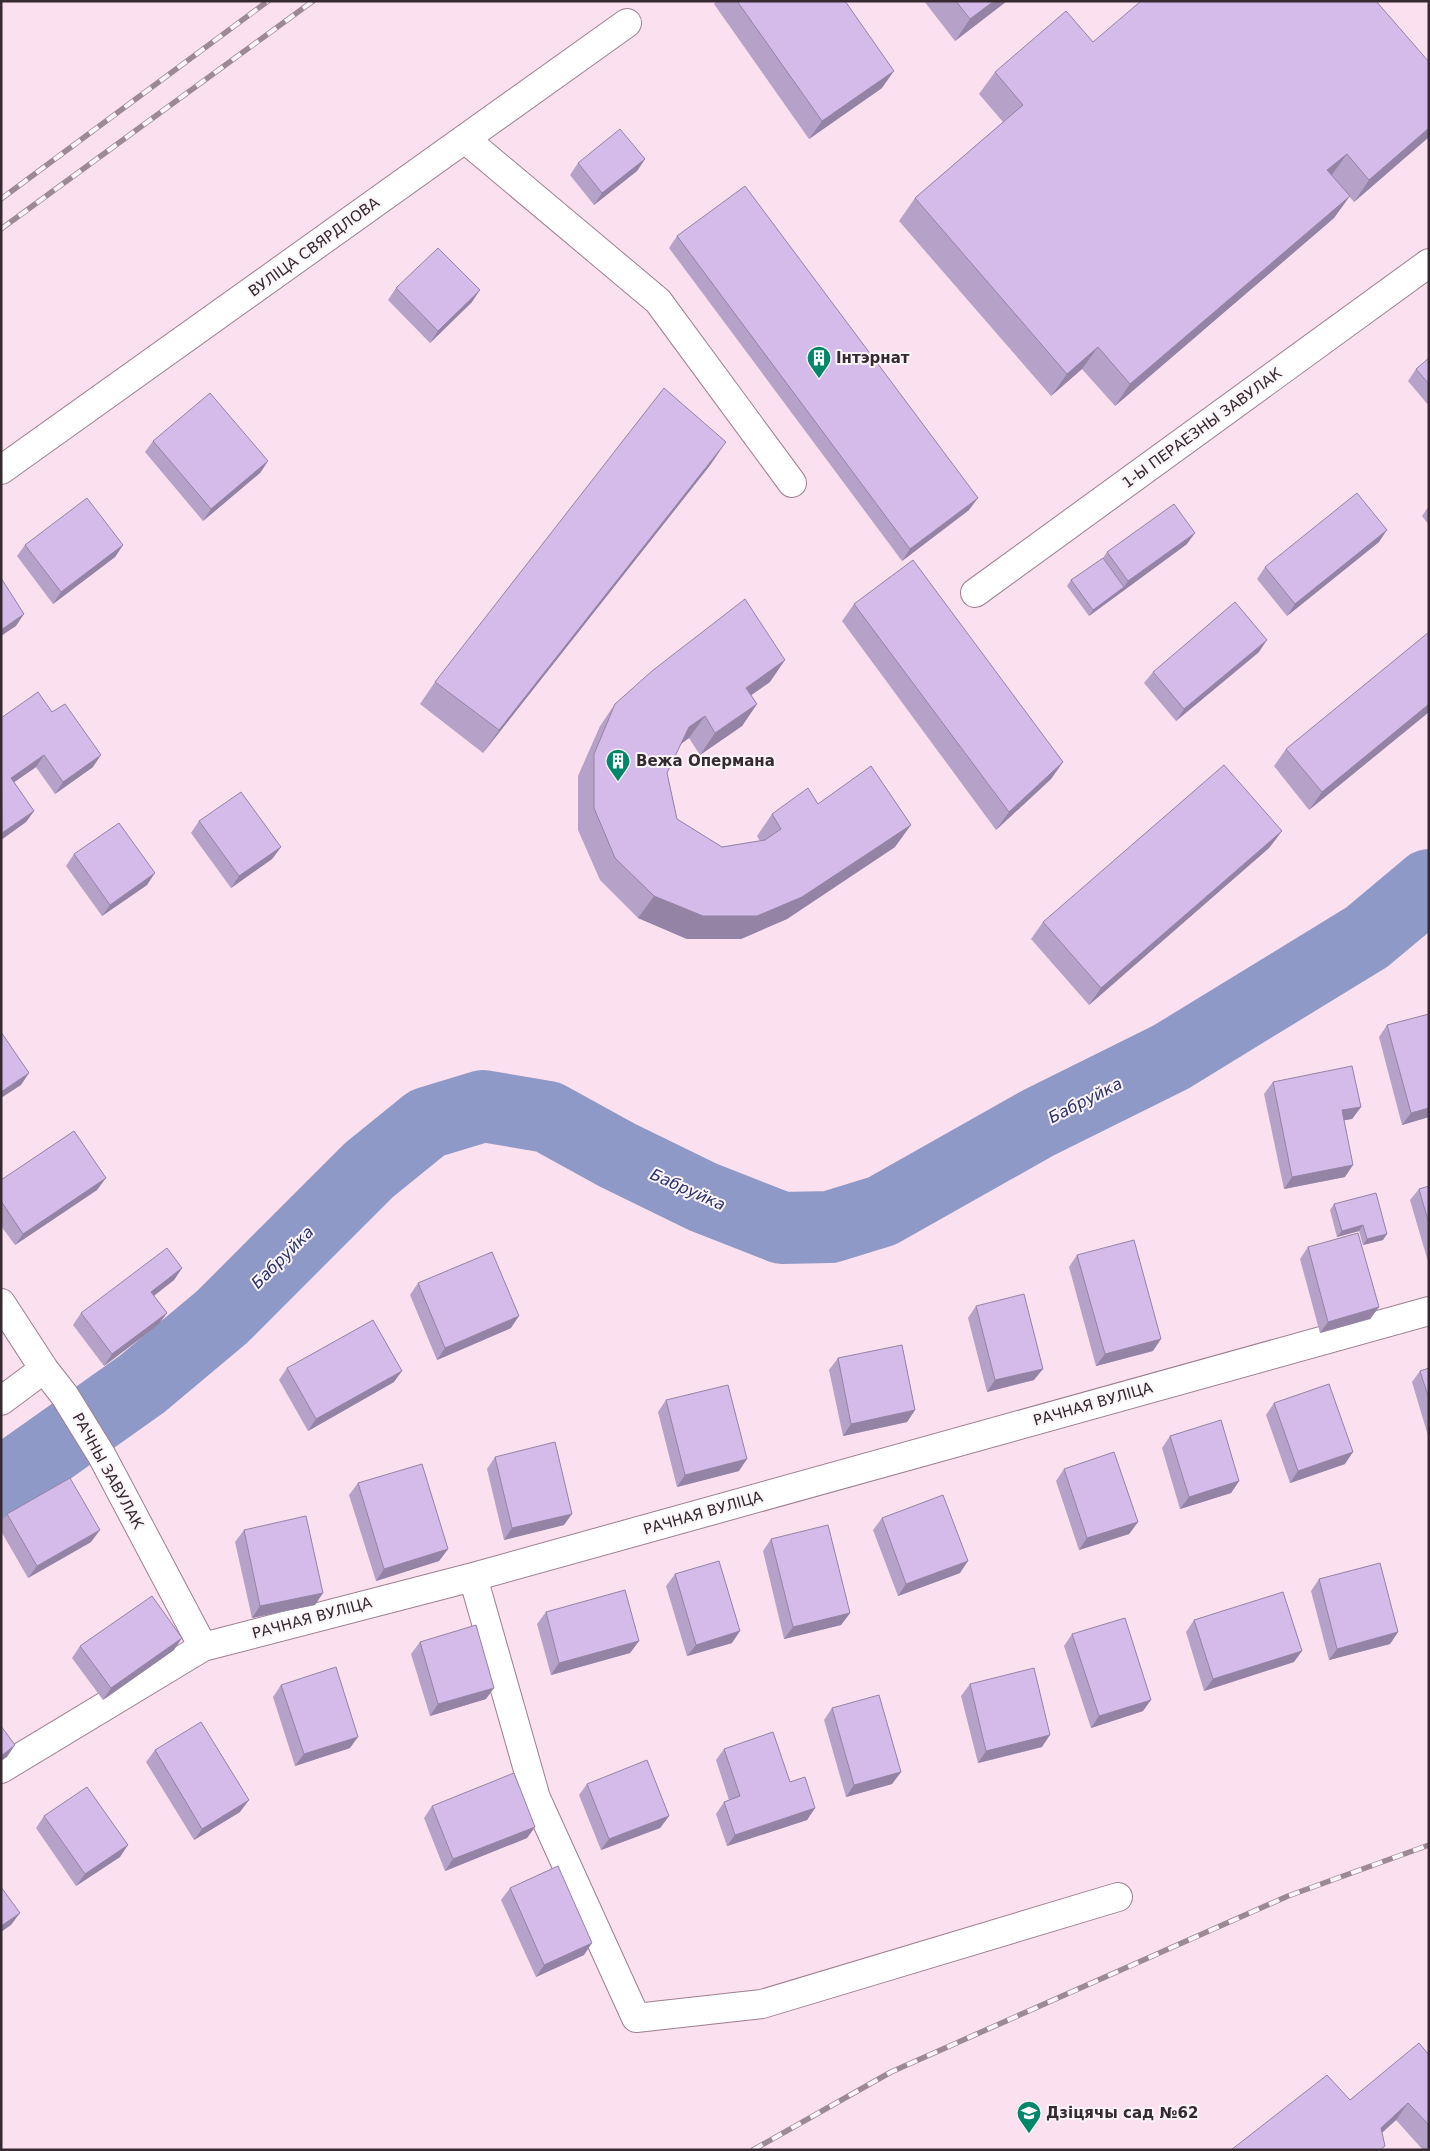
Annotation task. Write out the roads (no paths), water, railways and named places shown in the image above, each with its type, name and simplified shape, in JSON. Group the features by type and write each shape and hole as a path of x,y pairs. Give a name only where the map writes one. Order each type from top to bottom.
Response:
{"street":[{"name":"ВУЛІЦА СВЯРДЛОВА","path":"1,470 627,23"},
{"path":"465,139 658,301 792,483"},
{"name":"1-Ы ПЕРАЕЗНЫ ЗАВУЛАК","path":"975,593 1429,263"},
{"name":"РАЧНЫ ЗАВУЛАК","path":"1,1303 44,1369 65,1396 102,1456 203,1647"},
{"name":"РАЧНАЯ ВУЛІЦА","path":"1,1769 203,1647 473,1576 1429,1311"},
{"path":"1,1401 44,1369"},
{"path":"473,1576 536,1798 636,2018 762,2004 1118,1898"}],"waterway":[{"name":"Бабруйка","path":"1,1484 142,1384 222,1317 369,1170 427,1123 483,1106 548,1117 617,1155 703,1197 782,1228 830,1227 882,1211 1038,1123 1171,1057 1367,937 1429,885"}],"railway":[{"path":"1,199 268,1"},
{"path":"1,229 313,1"},
{"path":"753,2150 891,2072 1288,1896 1429,1845"}],"place":[{"name":"Інтэрнат","path":"819,379"},
{"name":"Вежа Опермана","path":"618,782"},
{"name":"Дзіцячы сад №62","path":"1029,2134"}]}
